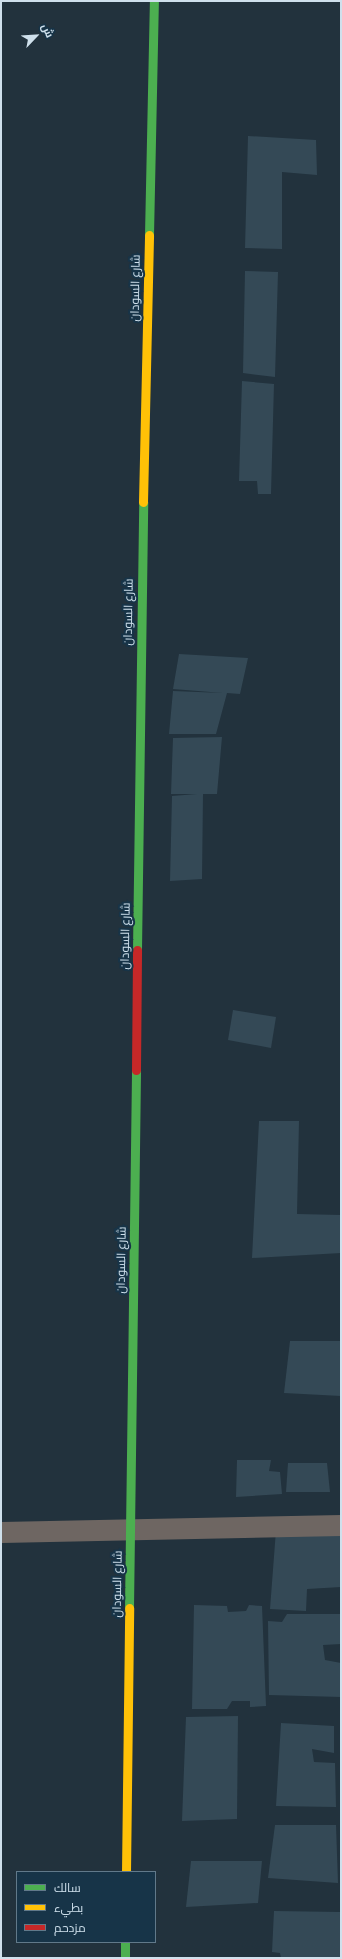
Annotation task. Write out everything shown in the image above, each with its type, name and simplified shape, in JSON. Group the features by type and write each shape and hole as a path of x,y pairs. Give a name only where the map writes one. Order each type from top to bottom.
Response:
{"main road":[{"name":"شارع السودان","path":"126,1871 142,556 154,1"},
{"path":"125,1943 125,1958"}],"street":[{"path":"1,1532 131,1531 341,1525"}],"building":[{"path":"248,136 316,140 317,175 282,172 282,249 245,248"},
{"path":"245,271 278,272 275,377 243,373"},
{"path":"242,381 274,384 271,494 258,494 257,481 239,481"},
{"path":"179,654 248,658 240,694 227,693 216,734 169,734 173,691 223,693 173,689"},
{"path":"222,737 217,794 203,794 202,879 170,881 172,796 197,794 171,794 173,738"},
{"path":"233,1010 276,1017 271,1048 228,1040"},
{"path":"259,1121 299,1121 297,1214 341,1215 341,1253 252,1258"},
{"path":"290,1341 341,1341 341,1396 284,1393"},
{"path":"237,1460 271,1460 269,1471 280,1472 282,1494 236,1497"},
{"path":"288,1463 327,1463 330,1492 286,1492"},
{"path":"341,1528 341,1587 307,1589 306,1611 270,1609 276,1530"},
{"path":"194,1605 227,1606 228,1612 246,1611 249,1605 262,1606 266,1706 250,1707 250,1701 232,1701 227,1709 192,1709"},
{"path":"287,1614 341,1614 341,1644 323,1645 325,1660 341,1663 341,1697 269,1695 268,1621 282,1622"},
{"path":"238,1716 237,1819 182,1821 186,1717"},
{"path":"281,1723 334,1726 334,1753 312,1749 314,1762 335,1763 336,1807 276,1806"},
{"path":"275,1825 336,1825 338,1883 268,1878"},
{"path":"191,1861 262,1861 258,1903 186,1907"},
{"path":"274,1911 340,1912 341,1958 281,1958 280,1953 272,1952"}],"traffic: fast":[{"path":"149,235 154,1"},
{"path":"137,950 143,502"},
{"path":"129,1608 136,1070"},
{"path":"125,1943 125,1958"}],"traffic: slow":[{"path":"143,502 149,235"},
{"path":"126,1871 129,1608"}],"traffic: jam":[{"path":"136,1070 137,950"}]}
